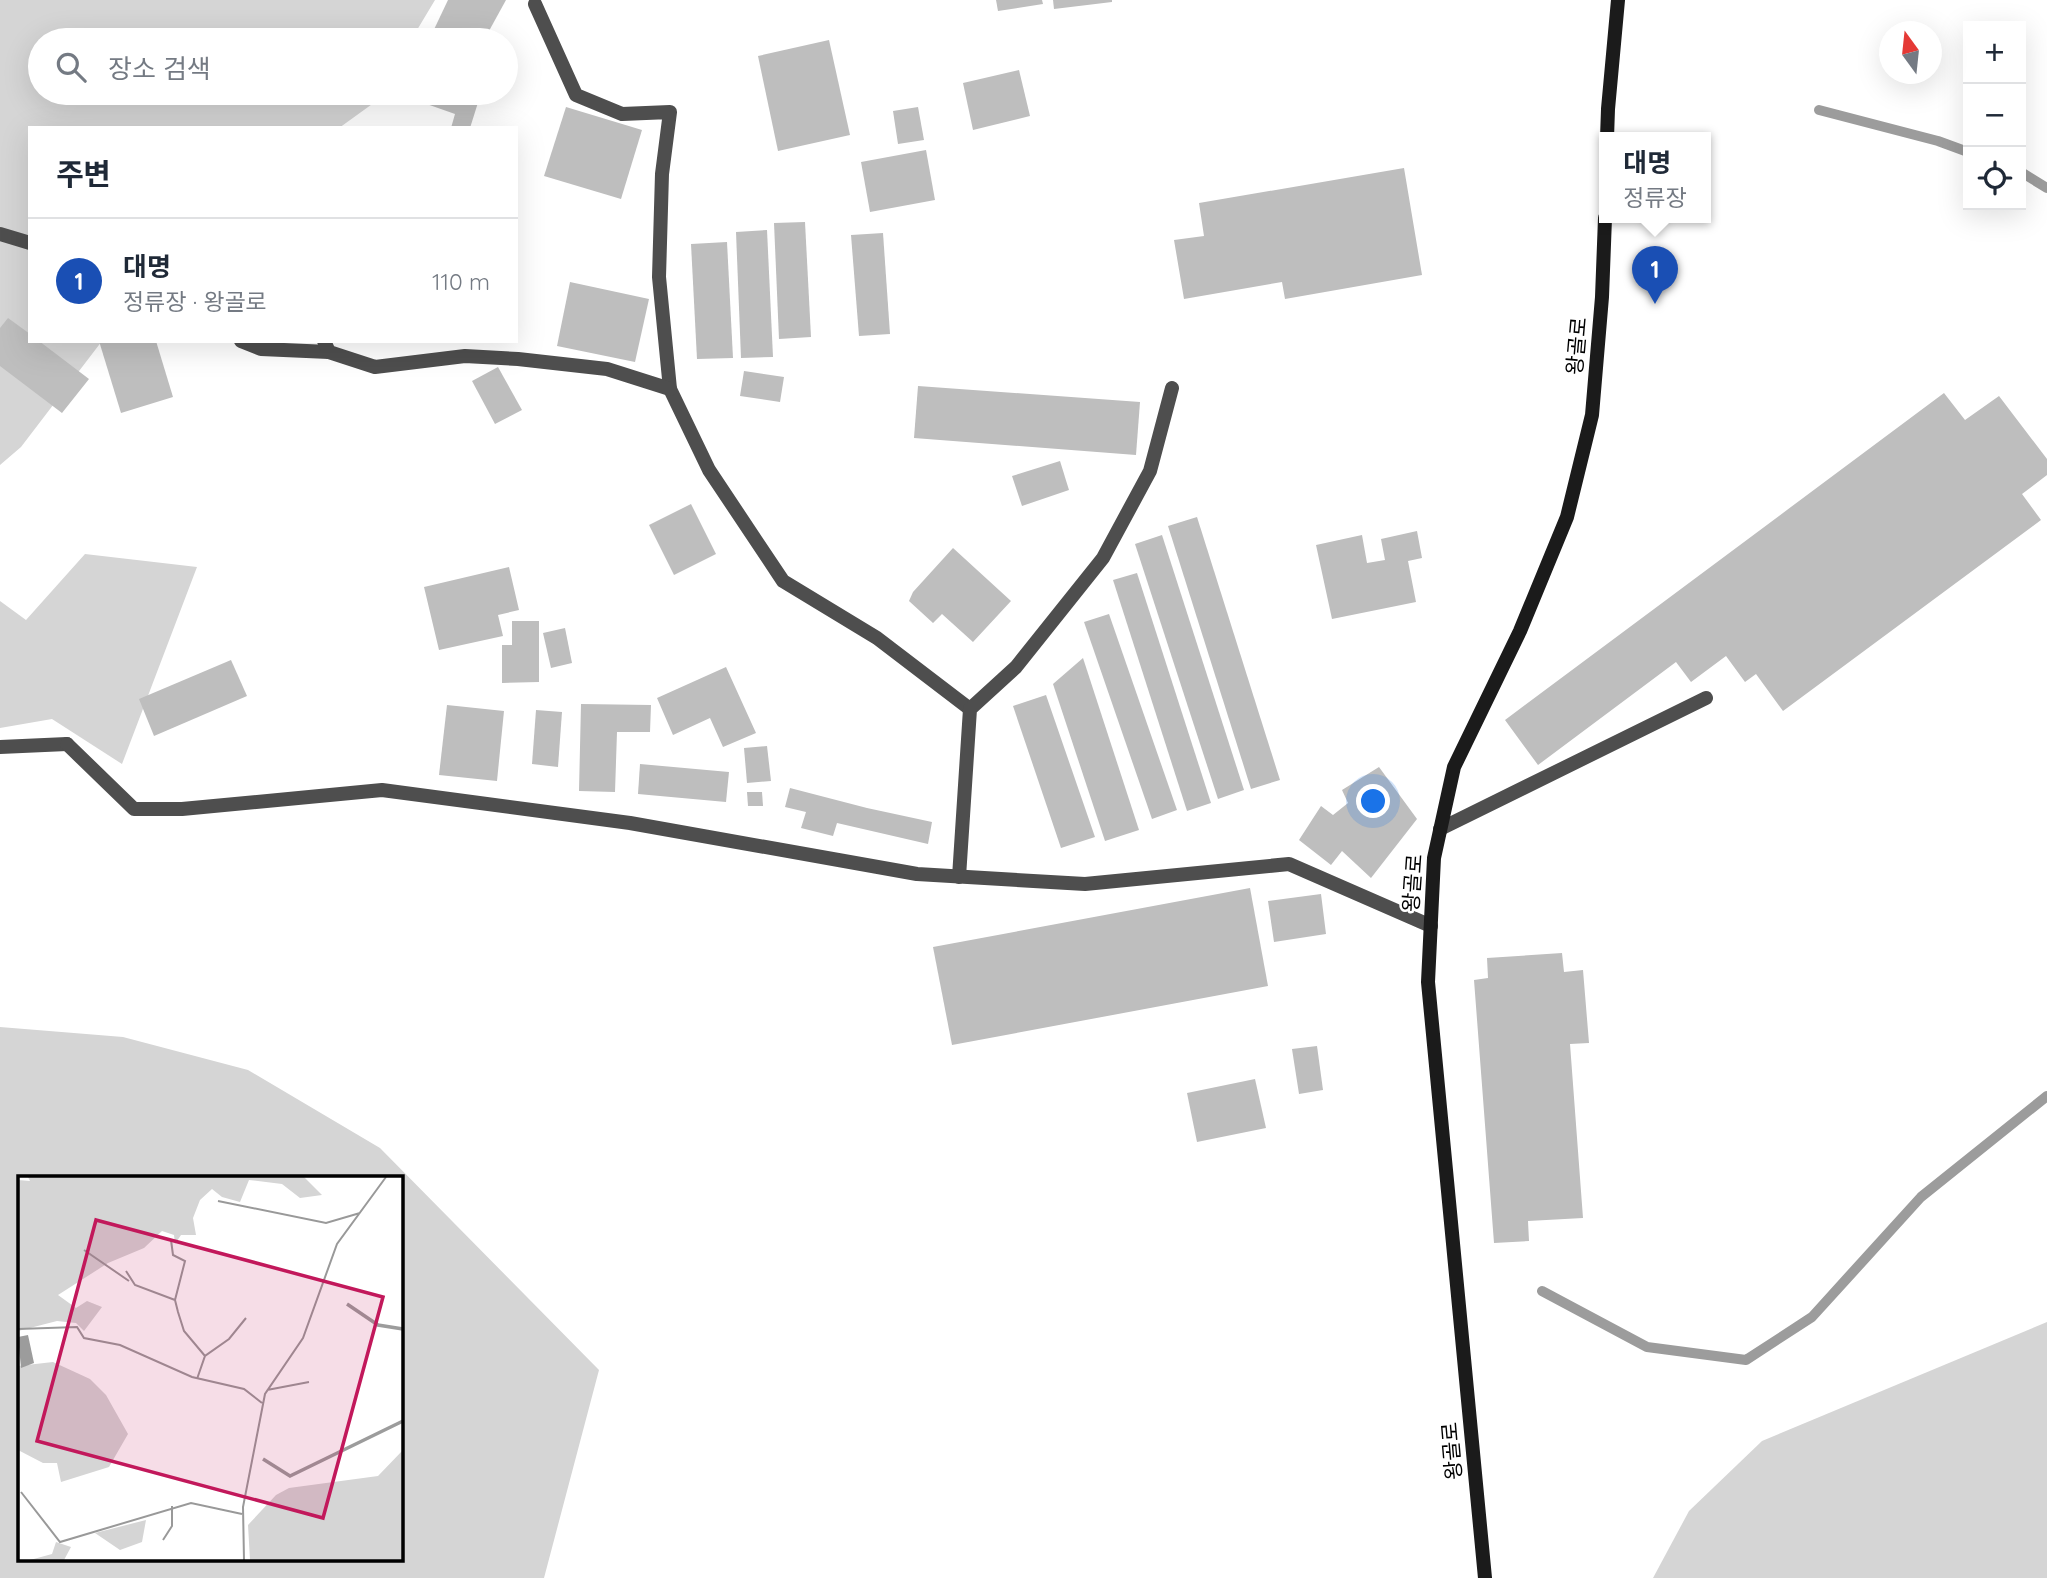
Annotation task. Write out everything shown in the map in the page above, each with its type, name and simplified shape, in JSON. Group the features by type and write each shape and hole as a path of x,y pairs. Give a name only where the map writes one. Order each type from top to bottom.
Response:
{"main road":[{"path":"1607,132 1618,0"},
{"name":"왕골로","path":"1485,1578 1429,982 1434,858 1454,767 1520,631 1567,517 1592,415 1605,223"}],"street":[{"path":"536,4 576,95 622,114 670,112 662,174 659,277 670,389 709,470 783,581 877,638 970,709"},
{"path":"0,234 28,242"},
{"path":"246,343 261,349 327,346 375,367 465,356 530,360 607,369 670,389"},
{"path":"959,877 970,709 1016,667 1102,558 1150,471 1172,388"},
{"path":"1440,829 1706,698"},
{"path":"0,747 67,744 134,808 183,808 382,790 630,823 917,874 1085,884 1289,864 1431,926"}],"shaded area":[{"path":"0,0 435,0 418,28 28,28 28,105 371,105 342,126 28,126 28,343 100,343 21,447 0,465"},
{"path":"85,554 197,567 122,764 52,719 0,728 0,601 26,620"},
{"path":"0,1027 123,1037 248,1070 380,1148 599,1370 544,1578 0,1578"},
{"path":"2047,1322 2047,1578 1653,1578 1689,1511 1762,1441"}],"building":[{"path":"448,0 506,0 491,28 435,28"},
{"path":"996,0 1042,0 1043,4 998,11"},
{"path":"1053,0 1112,0 1112,2 1054,9"},
{"path":"829,40 850,135 778,151 758,56"},
{"path":"1019,70 1030,116 973,130 963,83"},
{"path":"430,105 477,105 471,126 452,126 455,114"},
{"path":"566,107 642,130 621,199 544,176"},
{"path":"918,107 924,140 898,144 893,111"},
{"path":"926,150 935,200 870,212 861,162"},
{"path":"1404,168 1422,275 1285,299 1282,282 1184,299 1174,240 1204,236 1199,203"},
{"path":"805,222 811,337 779,339 774,223"},
{"path":"767,230 773,357 741,358 736,232"},
{"path":"883,233 890,334 859,336 851,235"},
{"path":"727,242 733,358 697,359 691,244"},
{"path":"570,282 649,299 635,362 557,346"},
{"path":"8,318 28,333 28,343 42,343 89,379 62,413 0,366 0,328"},
{"path":"100,343 157,343 173,397 121,413"},
{"path":"498,367 522,410 495,424 472,381"},
{"path":"744,371 784,377 780,402 740,396"},
{"path":"918,386 1140,402 1136,455 914,438"},
{"path":"1944,393 1965,420 1999,396 2047,459 2047,475 2022,494 2041,520 1783,711 1756,674 1745,682 1726,656 1691,682 1676,662 1538,765 1505,720"},
{"path":"1060,461 1069,490 1022,506 1012,476"},
{"path":"691,504 716,554 674,575 649,525"},
{"path":"1197,517 1280,780 1251,789 1168,526"},
{"path":"1417,531 1422,558 1408,561 1416,602 1332,619 1316,545 1362,535 1367,563 1385,560 1381,539"},
{"path":"1162,535 1244,790 1218,799 1135,544"},
{"path":"953,548 1011,601 973,642 942,614 933,623 909,601 913,592"},
{"path":"509,567 519,610 498,615 503,636 439,650 424,587"},
{"path":"1137,573 1211,803 1187,811 1113,580"},
{"path":"1109,614 1177,810 1152,819 1084,622"},
{"path":"512,621 539,621 539,682 502,683 502,645 512,645"},
{"path":"565,628 572,663 551,668 543,633"},
{"path":"1083,658 1139,830 1105,841 1053,684"},
{"path":"231,660 247,696 154,736 139,699"},
{"path":"726,667 756,733 723,747 710,718 673,735 657,698"},
{"path":"1046,695 1095,837 1061,848 1013,706"},
{"path":"581,704 651,705 650,732 617,732 615,792 579,791"},
{"path":"447,705 504,711 497,781 439,775"},
{"path":"536,710 562,712 558,767 532,764"},
{"path":"767,746 771,781 747,783 744,748"},
{"path":"640,764 729,772 726,802 638,794"},
{"path":"1379,767 1417,819 1371,878 1342,851 1331,865 1299,840 1321,806 1333,815 1348,803 1342,790"},
{"path":"790,788 932,822 928,844 837,823 833,836 801,828 806,812 785,807"},
{"path":"747,792 762,792 763,806 748,806"},
{"path":"1250,888 1268,986 952,1045 933,947"},
{"path":"1321,894 1326,934 1274,942 1268,901"},
{"path":"1562,953 1564,972 1583,970 1589,1043 1570,1044 1583,1218 1528,1221 1529,1241 1494,1243 1474,980 1488,978 1487,958"},
{"path":"1317,1046 1323,1090 1299,1094 1292,1049"},
{"path":"1255,1079 1266,1128 1197,1142 1187,1093"}],"waterway":[{"path":"1819,110 1938,141 1963,150"},
{"path":"2026,175 2047,188"},
{"path":"1542,1291 1647,1347 1746,1360 1812,1317 1921,1197 2047,1096"}],"place":[{"name":"대명","path":"1655,304"}]}
